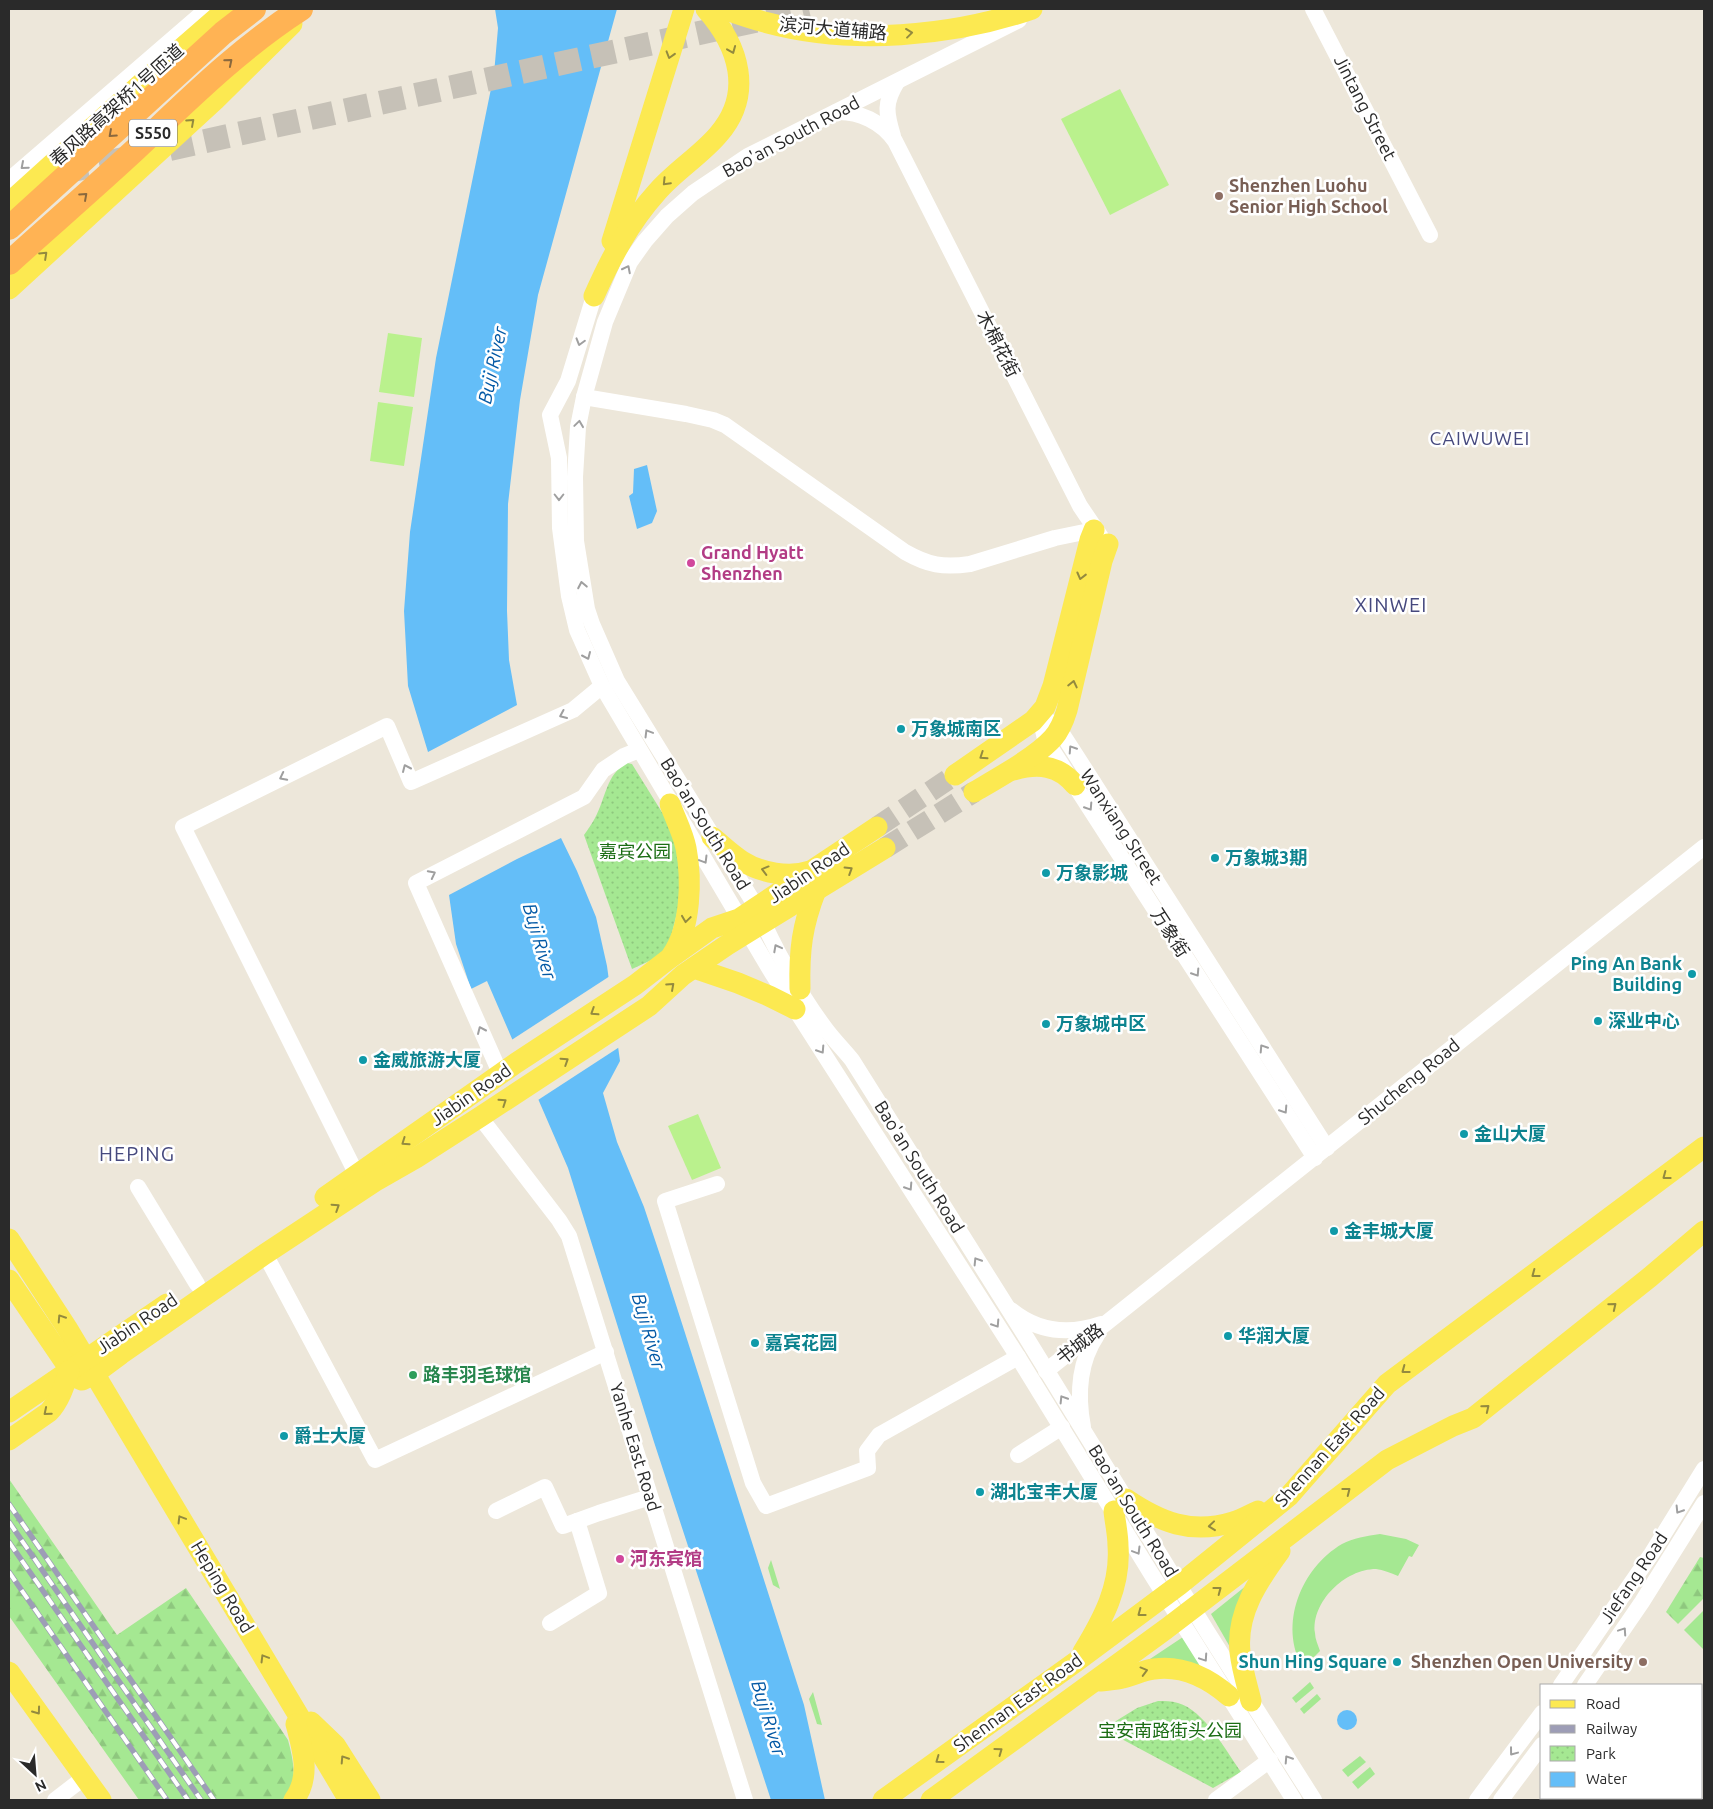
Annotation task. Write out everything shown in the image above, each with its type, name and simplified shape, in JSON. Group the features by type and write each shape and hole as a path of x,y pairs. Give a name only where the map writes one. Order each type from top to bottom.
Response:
{"highway":[{"name":"S550","path":"9,228 223,33 254,9"},
{"name":"S550","path":"9,263 222,68 248,46 301,9"}],"main road":[{"name":"春风路高架桥1号匝道","path":"9,203 227,9"},
{"path":"9,289 215,100 292,24 310,9"},
{"path":"594,296 684,9"},
{"path":"594,296 616,249 639,214 667,181 719,135 735,107 739,86 736,59 724,32 706,9"},
{"name":"滨河大道辅路","path":"724,9 768,23 817,32 852,35 886,35 978,24 1032,9"},
{"path":"955,775 1019,732 1047,722 1067,710 1102,561 1101,537 1090,540 1053,686 1047,722 994,780"},
{"path":"974,792 994,780 1023,768 1041,766 1058,770 1075,785"},
{"path":"670,804 684,841 688,871 687,920 682,938 670,958"},
{"name":"Jiabin Road","path":"9,1395 43,1373 83,1368 121,1354 265,1254 374,1182 416,1158 649,1006 683,975 727,945 752,921 815,880 877,827"},
{"path":"694,968 769,996 797,999 799,957 815,880 792,874 762,870 742,861 712,837"},
{"name":"Jiabin Road","path":"815,880 885,848"},
{"name":"Jiabin Road","path":"9,1412 83,1368 197,1284 357,1176 509,1069 635,985 712,928 752,921"},
{"name":"Shennan East Road","path":"883,1800 1077,1661 1172,1590 1289,1496 1387,1384 1704,1147"},
{"name":"Shennan East Road","path":"931,1800 1097,1681 1387,1460 1453,1426 1473,1418 1650,1277 1704,1231"},
{"name":"Heping Road","path":"9,1239 67,1328 83,1368"},
{"name":"Heping Road","path":"9,1280 83,1368 349,1800"},
{"path":"9,1440 50,1412 62,1393 83,1368"},
{"path":"1077,1661 1100,1623 1114,1588 1119,1559 1120,1505 1180,1525 1203,1527 1234,1522 1289,1496"},
{"path":"1251,1701 1240,1653 1243,1619 1250,1597 1258,1581 1290,1535"},
{"path":"1097,1681 1122,1679 1153,1669 1179,1670 1205,1678 1229,1696"},
{"path":"9,1672 85,1778 103,1799"},
{"path":"289,1700 305,1768 300,1793 294,1800"},
{"path":"289,1700 334,1745 370,1800"},
{"path":"67,1753 93,1776 103,1799"}],"street":[{"path":"9,180 207,9"},
{"name":"Bao'an South Road","path":"1042,9 748,156 693,193 667,216 630,262 611,305 584,397 576,451 575,527 579,569 592,624 617,681 712,837 752,921 797,999 1062,1427 1120,1505"},
{"name":"Jintang Street","path":"1313,9 1430,234"},
{"name":"木棉花街","path":"897,82 891,91 886,111 895,140 1080,506 1101,537"},
{"name":"木棉花街","path":"835,112 857,114 884,127 895,140"},
{"name":"Bao'an South Road","path":"594,296 568,381 550,415 559,458 560,528 569,596 580,638 602,686 670,804 752,921"},
{"path":"584,397 686,414 713,420 725,425 905,552 929,564 955,566 970,564 1055,538 1101,537"},
{"path":"357,1176 183,828 387,726 411,782 574,710 602,686"},
{"name":"万象街","path":"1047,722 1075,785 1321,1153"},
{"name":"Wanxiang Street","path":"1047,722 1321,1153"},
{"path":"509,1069 416,882 584,797 603,770 624,756 639,750"},
{"name":"Shucheng Road","path":"1114,1317 1704,847"},
{"name":"Bao'an South Road","path":"797,999 852,1060 1046,1371 1085,1435 1120,1505 1186,1614 1229,1696 1294,1800"},
{"name":"Yanhe East Road","path":"480,1117 564,1227 606,1352 745,1800"},
{"path":"717,1184 665,1201 753,1483 766,1506 868,1468 867,1451 879,1435 1018,1357"},
{"path":"138,1187 197,1284"},
{"path":"265,1254 376,1460 606,1352"},
{"name":"书城路","path":"1003,1304 1018,1316 1033,1324 1061,1331 1081,1330 1114,1317"},
{"name":"书城路","path":"1046,1371 1114,1317"},
{"name":"书城路","path":"1085,1435 1080,1400 1083,1364 1091,1344 1114,1317"},
{"path":"1018,1455 1062,1427"},
{"name":"Jiefang Road","path":"1562,1684 1652,1553 1704,1469"},
{"path":"496,1511 545,1487 563,1526 650,1497"},
{"name":"Jiefang Road","path":"1586,1684 1638,1608 1704,1504"},
{"path":"550,1623 599,1593 577,1521"},
{"name":"Bao'an South Road","path":"1186,1614 1251,1701 1314,1800"},
{"path":"1477,1800 1540,1716"},
{"path":"1503,1800 1540,1749"},
{"path":"1216,1800 1270,1760"},
{"path":"54,1800 85,1778"}],"green space":[{"path":"1120,89 1169,185 1110,215 1061,119"},
{"path":"388,333 422,338 414,397 379,392"},
{"path":"378,402 413,407 404,466 370,461"},
{"name":"嘉宾公园","path":"627,763 632,764 673,830 678,846 682,893 667,953 632,969 584,835 599,810 607,787 615,773"},
{"path":"698,1114 721,1168 692,1180 668,1126"},
{"path":"9,1479 117,1635 186,1588 288,1740 294,1772 288,1794 282,1800 139,1800 9,1616"},
{"path":"1380,1534 1406,1539 1419,1545 1412,1557 1409,1556 1398,1576 1376,1569 1364,1570 1342,1581 1332,1589 1318,1610 1315,1621 1315,1635 1320,1651 1303,1668 1296,1651 1293,1634 1294,1616 1305,1582 1315,1567 1342,1544 1365,1536"},
{"path":"1700,1557 1704,1558 1704,1598 1678,1624 1666,1612"},
{"path":"771,1560 780,1589 773,1585 768,1568"},
{"path":"1257,1577 1234,1654 1211,1614"},
{"path":"1704,1610 1704,1650 1684,1630"},
{"path":"1183,1637 1203,1669 1144,1663"},
{"path":"1310,1682 1314,1688 1296,1703 1292,1698"},
{"path":"813,1692 822,1725 817,1724 809,1699"},
{"path":"1317,1694 1321,1699 1304,1714 1300,1709"},
{"name":"宝安南路街头公园","path":"1158,1701 1178,1703 1188,1707 1197,1714 1214,1732 1241,1772 1213,1788 1103,1729 1137,1708"},
{"path":"1360,1756 1366,1762 1348,1777 1342,1770"},
{"path":"1370,1767 1375,1774 1358,1789 1352,1782"}],"water":[{"name":"Buji River","path":"495,9 617,9 538,295 520,400 508,504 507,611 509,660 517,705 428,752 408,686 404,611 410,532 436,358 494,74 498,28"},
{"path":"647,465 657,511 652,523 637,529 629,496 633,493 634,469"},
{"name":"Buji River","path":"561,838 596,917 607,966 620,1061 603,1093 617,1142 644,1207 662,1261 804,1705 825,1800 771,1800 654,1442 568,1168 487,981 471,989 456,944 449,895"},
{"path":"1347,1710 1354,1713 1357,1720 1354,1727 1347,1730 1340,1727 1337,1720 1340,1713"}],"pier":[{"path":"610,976 621,1046 538,1100 510,1041"}],"tunnel":[{"path":"64,172 809,9"},
{"path":"877,827 955,775"},
{"path":"885,848 974,792"}],"railway":[{"path":"9,1504 214,1800"},
{"path":"9,1522 201,1800"},
{"path":"9,1542 188,1800"},
{"path":"9,1572 167,1800"}],"place":[{"name":"Shenzhen Luohu Senior High School","path":"1219,196"},
{"name":"Grand Hyatt Shenzhen","path":"691,563"},
{"name":"万象城南区","path":"901,729"},
{"name":"万象城3期","path":"1215,858"},
{"name":"万象影城","path":"1046,873"},
{"name":"Ping An Bank Building","path":"1692,974"},
{"name":"深业中心","path":"1598,1021"},
{"name":"万象城中区","path":"1046,1024"},
{"name":"金威旅游大厦","path":"363,1060"},
{"name":"金山大厦","path":"1464,1134"},
{"name":"金丰城大厦","path":"1334,1231"},
{"name":"华润大厦","path":"1228,1336"},
{"name":"嘉宾花园","path":"755,1343"},
{"name":"路丰羽毛球馆","path":"413,1375"},
{"name":"爵士大厦","path":"284,1436"},
{"name":"湖北宝丰大厦","path":"980,1492"},
{"name":"河东宾馆","path":"620,1559"},
{"name":"Shun Hing Square","path":"1397,1662"},
{"name":"Shenzhen Open University","path":"1643,1662"}],"district":[{"name":"CAIWUWEI","path":"1480,438"},
{"name":"XINWEI","path":"1391,605"},
{"name":"HEPING","path":"137,1154"}]}
